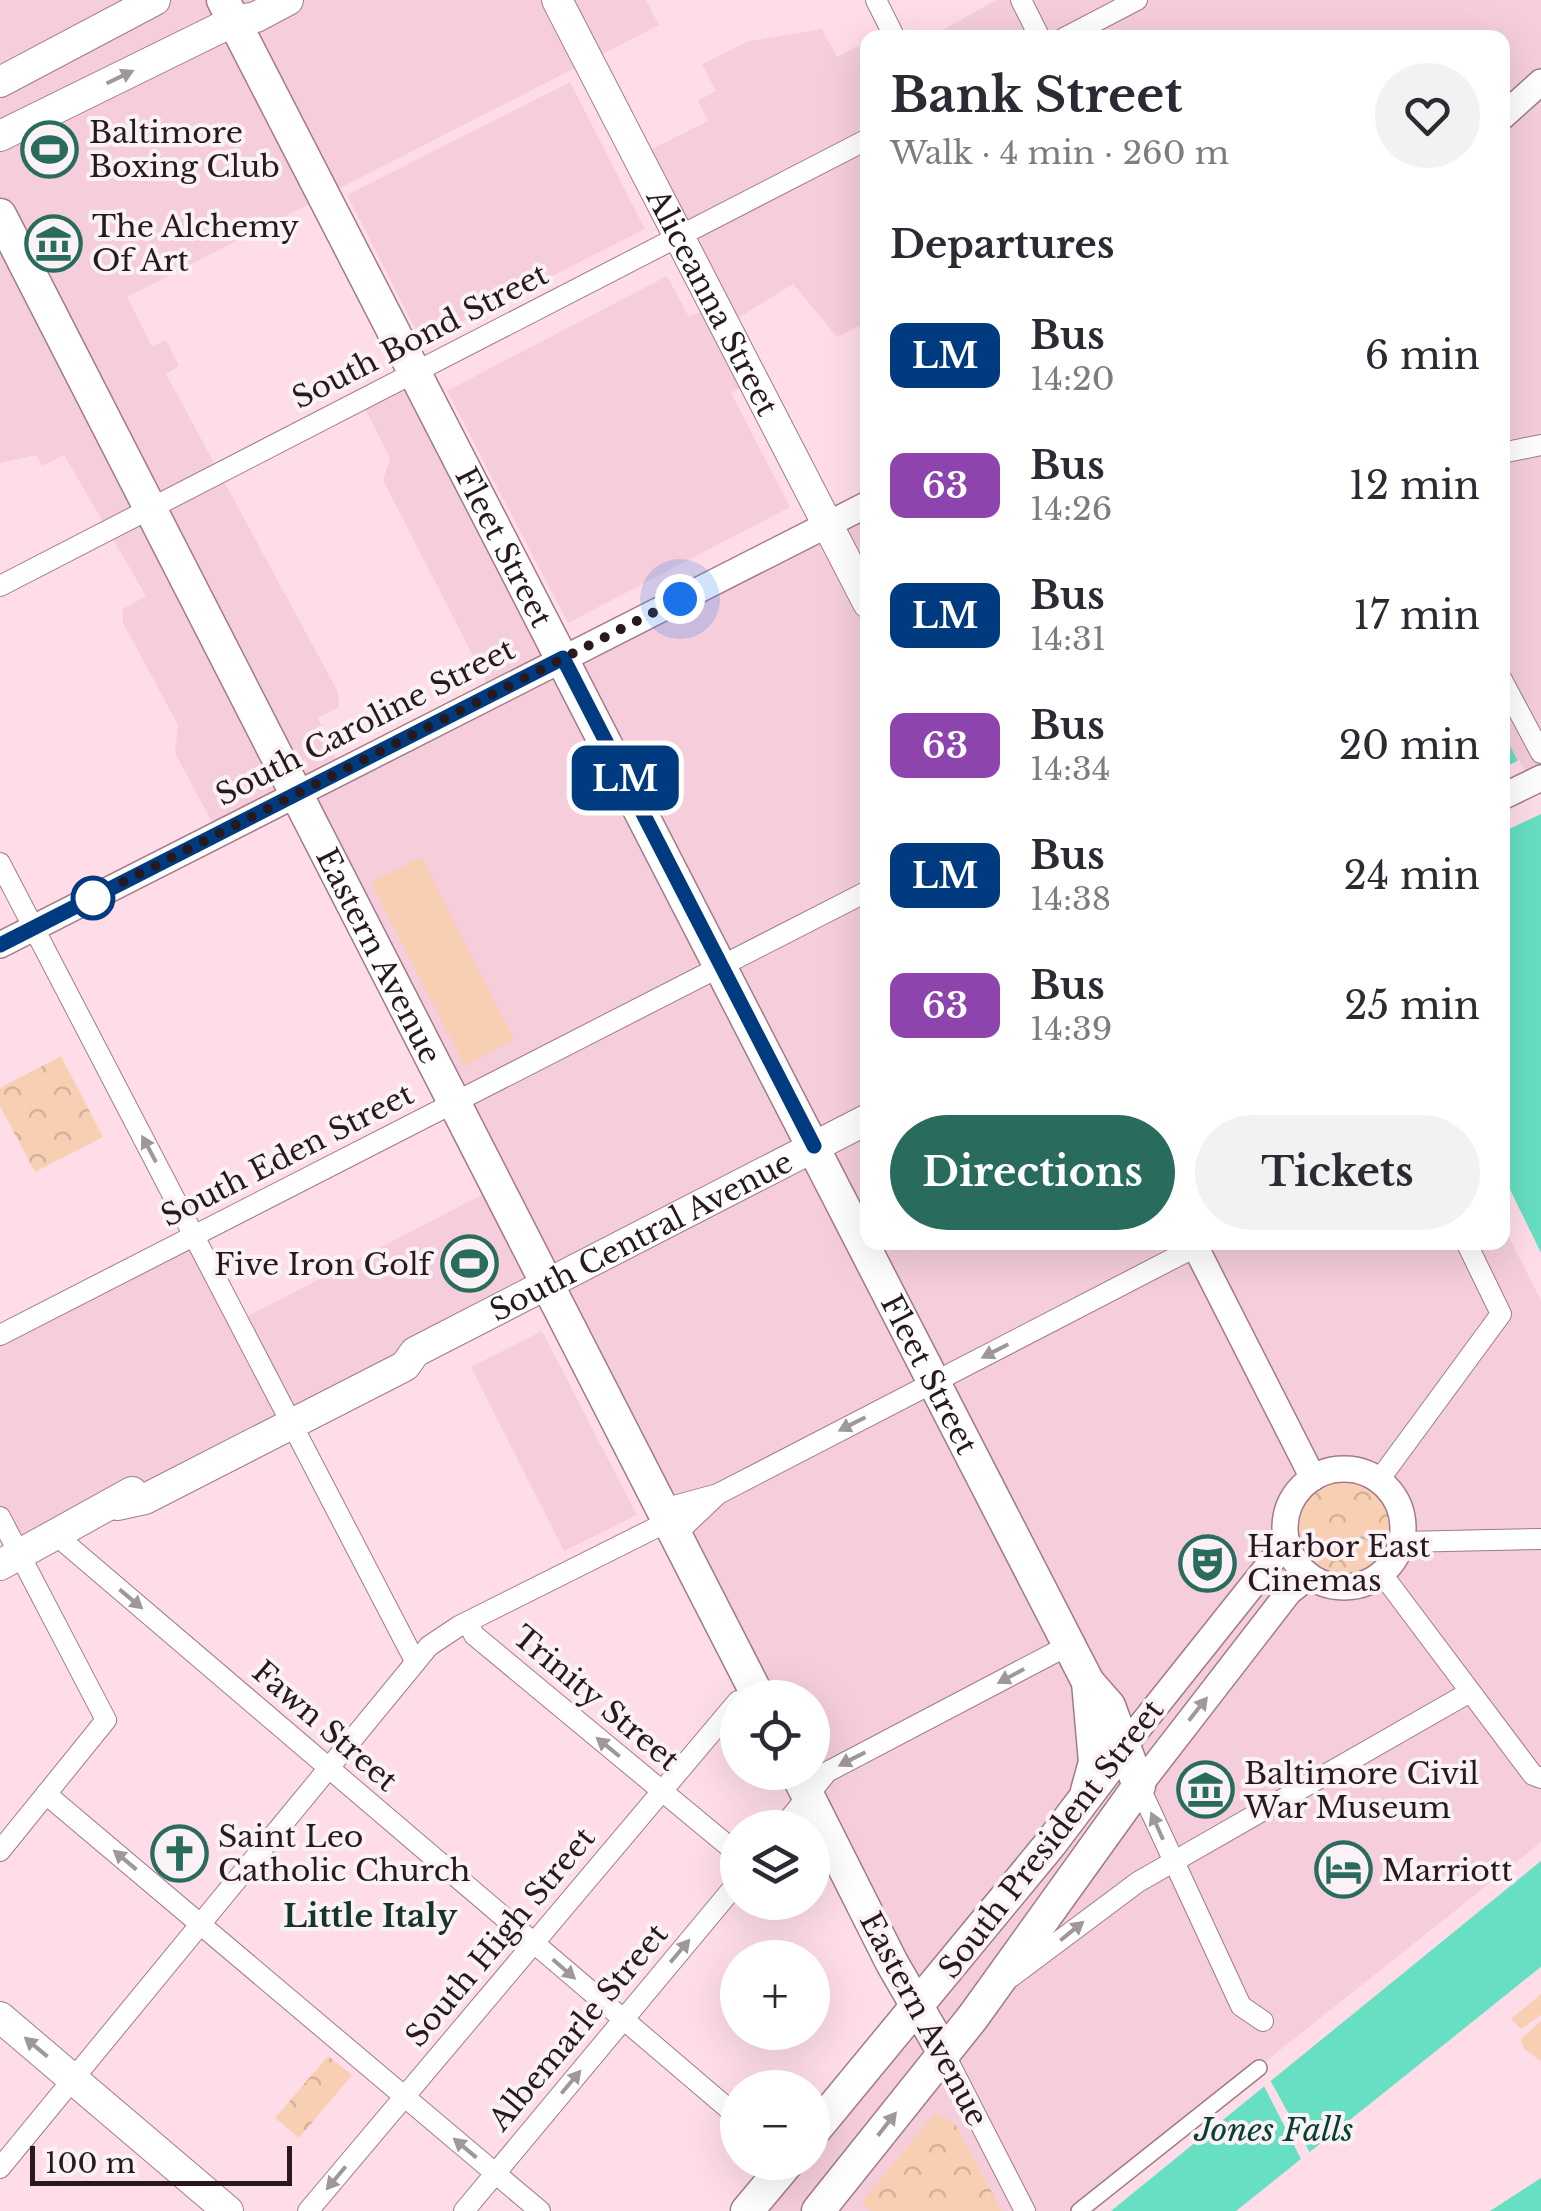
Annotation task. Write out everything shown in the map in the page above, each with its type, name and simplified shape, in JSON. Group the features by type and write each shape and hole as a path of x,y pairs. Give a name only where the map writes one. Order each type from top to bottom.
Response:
{"main road":[{"path":"0,82 155,0"},
{"path":"0,136 229,10 256,17 288,0"},
{"name":"Aliceanna Street","path":"557,0 860,587"},
{"name":"Fleet Street","path":"229,10 860,1236"},
{"name":"Eastern Avenue","path":"0,215 669,1521 740,1680"},
{"name":"South Central Avenue","path":"10,1560 117,1504 156,1474 288,1416 398,1350 414,1352 860,1123"},
{"name":"Fleet Street","path":"867,1250 1088,1682 1109,1706 1138,1786"},
{"name":"Fleet Street","path":"1084,1796 1095,1762 1088,1682"},
{"name":"South President Street","path":"830,2111 1122,1749"},
{"name":"South President Street","path":"832,2205 1138,1786"},
{"name":"Eastern Avenue","path":"805,1790 944,2053"},
{"path":"0,2016 228,2211"},
{"path":"748,2211 773,2180"}],"street":[{"path":"876,0 891,30"},
{"path":"1021,0 1036,30"},
{"path":"1079,30 1137,0"},
{"path":"1510,110 1541,82"},
{"name":"South Bond Street","path":"0,586 860,143"},
{"path":"1510,452 1541,445"},
{"name":"South Caroline Street","path":"0,945 860,508"},
{"path":"1510,695 1541,753"},
{"path":"1510,793 1539,779"},
{"path":"0,863 415,1662"},
{"name":"South Eden Street","path":"0,1336 860,894"},
{"path":"0,2168 415,1662 445,1634 1187,1250"},
{"path":"1201,1250 1312,1478"},
{"path":"1379,1480 1501,1314 1470,1250"},
{"path":"1349,1469 1379,1480 1400,1508 1402,1542 1382,1574 1344,1588 1309,1576 1287,1542 1290,1506 1312,1478 1349,1469"},
{"path":"0,1517 10,1560 106,1720 0,1851"},
{"name":"Fawn Street","path":"57,1536 720,2102"},
{"path":"1402,1542 1541,1539"},
{"name":"South President Street","path":"1122,1749 1287,1542"},
{"path":"1382,1574 1532,1775 1541,1778"},
{"name":"South President Street","path":"1138,1786 1289,1592 1309,1576"},
{"name":"Trinity Street","path":"468,1622 474,1634 720,1839"},
{"path":"830,1770 1069,1645"},
{"name":"South President Street","path":"993,1989 1113,1898 1470,1692"},
{"name":"South High Street","path":"308,2211 720,1725"},
{"name":"Fleet Street","path":"1138,1786 1241,2006 1263,2021"},
{"path":"46,1794 540,2211"},
{"name":"Albemarle Street","path":"464,2211 720,1903"},
{"name":"Eastern Avenue","path":"944,2053 1025,2211"},
{"path":"1079,2211 1259,2068"}],"shaded area":[{"path":"0,0 646,0 659,25 127,297 152,347 166,340 179,366 166,374 338,692 339,707 318,718 342,772 493,695 383,480 390,458 362,403 418,373 563,657 860,505 860,1250 1510,1250 1510,1239 1541,1301 1541,1842 1279,2051 1089,2211 735,2211 760,2180 830,2180 830,2091 909,1991 820,1790 830,1790 830,1680 750,1680 547,1282 23,1552 0,1516 0,1334 188,1237 233,1324 499,1186 300,795 219,835 175,753 178,725 123,623 123,609 146,596 64,455 42,466 36,455 0,463"},
{"path":"996,0 1541,0 1541,807 1510,769 1510,30 943,30"},
{"path":"822,29 837,57 860,45 860,326 837,337 793,284 727,325 754,380 731,393 790,507 568,623 447,391 667,276 689,317 715,304 640,155 708,121 698,101 716,91 702,64 749,41"},
{"path":"570,82 645,229 422,342 347,195"},
{"path":"542,1331 637,1515 564,1551 471,1367"}],"green space":[{"path":"421,857 514,1039 465,1066 371,883"},
{"path":"61,1056 103,1137 35,1172 0,1106 0,1088"},
{"path":"1344,1480 1362,1484 1378,1494 1388,1510 1392,1528 1388,1546 1378,1562 1362,1572 1344,1576 1326,1572 1310,1562 1300,1546 1296,1528 1300,1510 1310,1494 1326,1484"},
{"path":"1541,1994 1541,2015 1521,2029 1511,2019"},
{"path":"1541,2021 1541,2061 1524,2049 1521,2039"},
{"path":"328,2056 352,2075 299,2138 275,2118"},
{"path":"935,2113 954,2122 1002,2211 871,2211 861,2203"}],"water":[{"path":"1510,746 1541,807 1541,1253 1510,1189"},
{"name":"Jones Falls","path":"1541,1861 1541,1967 1236,2211 1111,2211"},
{"path":"1541,2178 1541,2211 1490,2211"}],"pier":[{"path":"1519,760 1541,796 1541,814 1510,829 1510,764"},
{"path":"1541,1967 1541,1973 1239,2211 1301,2159 1262,2082 1268,2076 1310,2153"}],"bus line":[{"name":"LM","path":"0,945 563,658 814,1146"}],"place":[{"name":"Baltimore Boxing Club","path":"50,149"},
{"name":"The Alchemy Of Art","path":"53,243"},
{"name":"Five Iron Golf","path":"470,1264"},
{"name":"Harbor East Cinemas","path":"1208,1563"},
{"name":"Baltimore Civil War Museum","path":"1205,1790"},
{"name":"Saint Leo Catholic Church","path":"179,1853"},
{"name":"Marriott","path":"1343,1870"}],"district":[{"name":"Little Italy","path":"370,1916"}],"route":[{"path":"93,898 84,902 680,599"}]}
